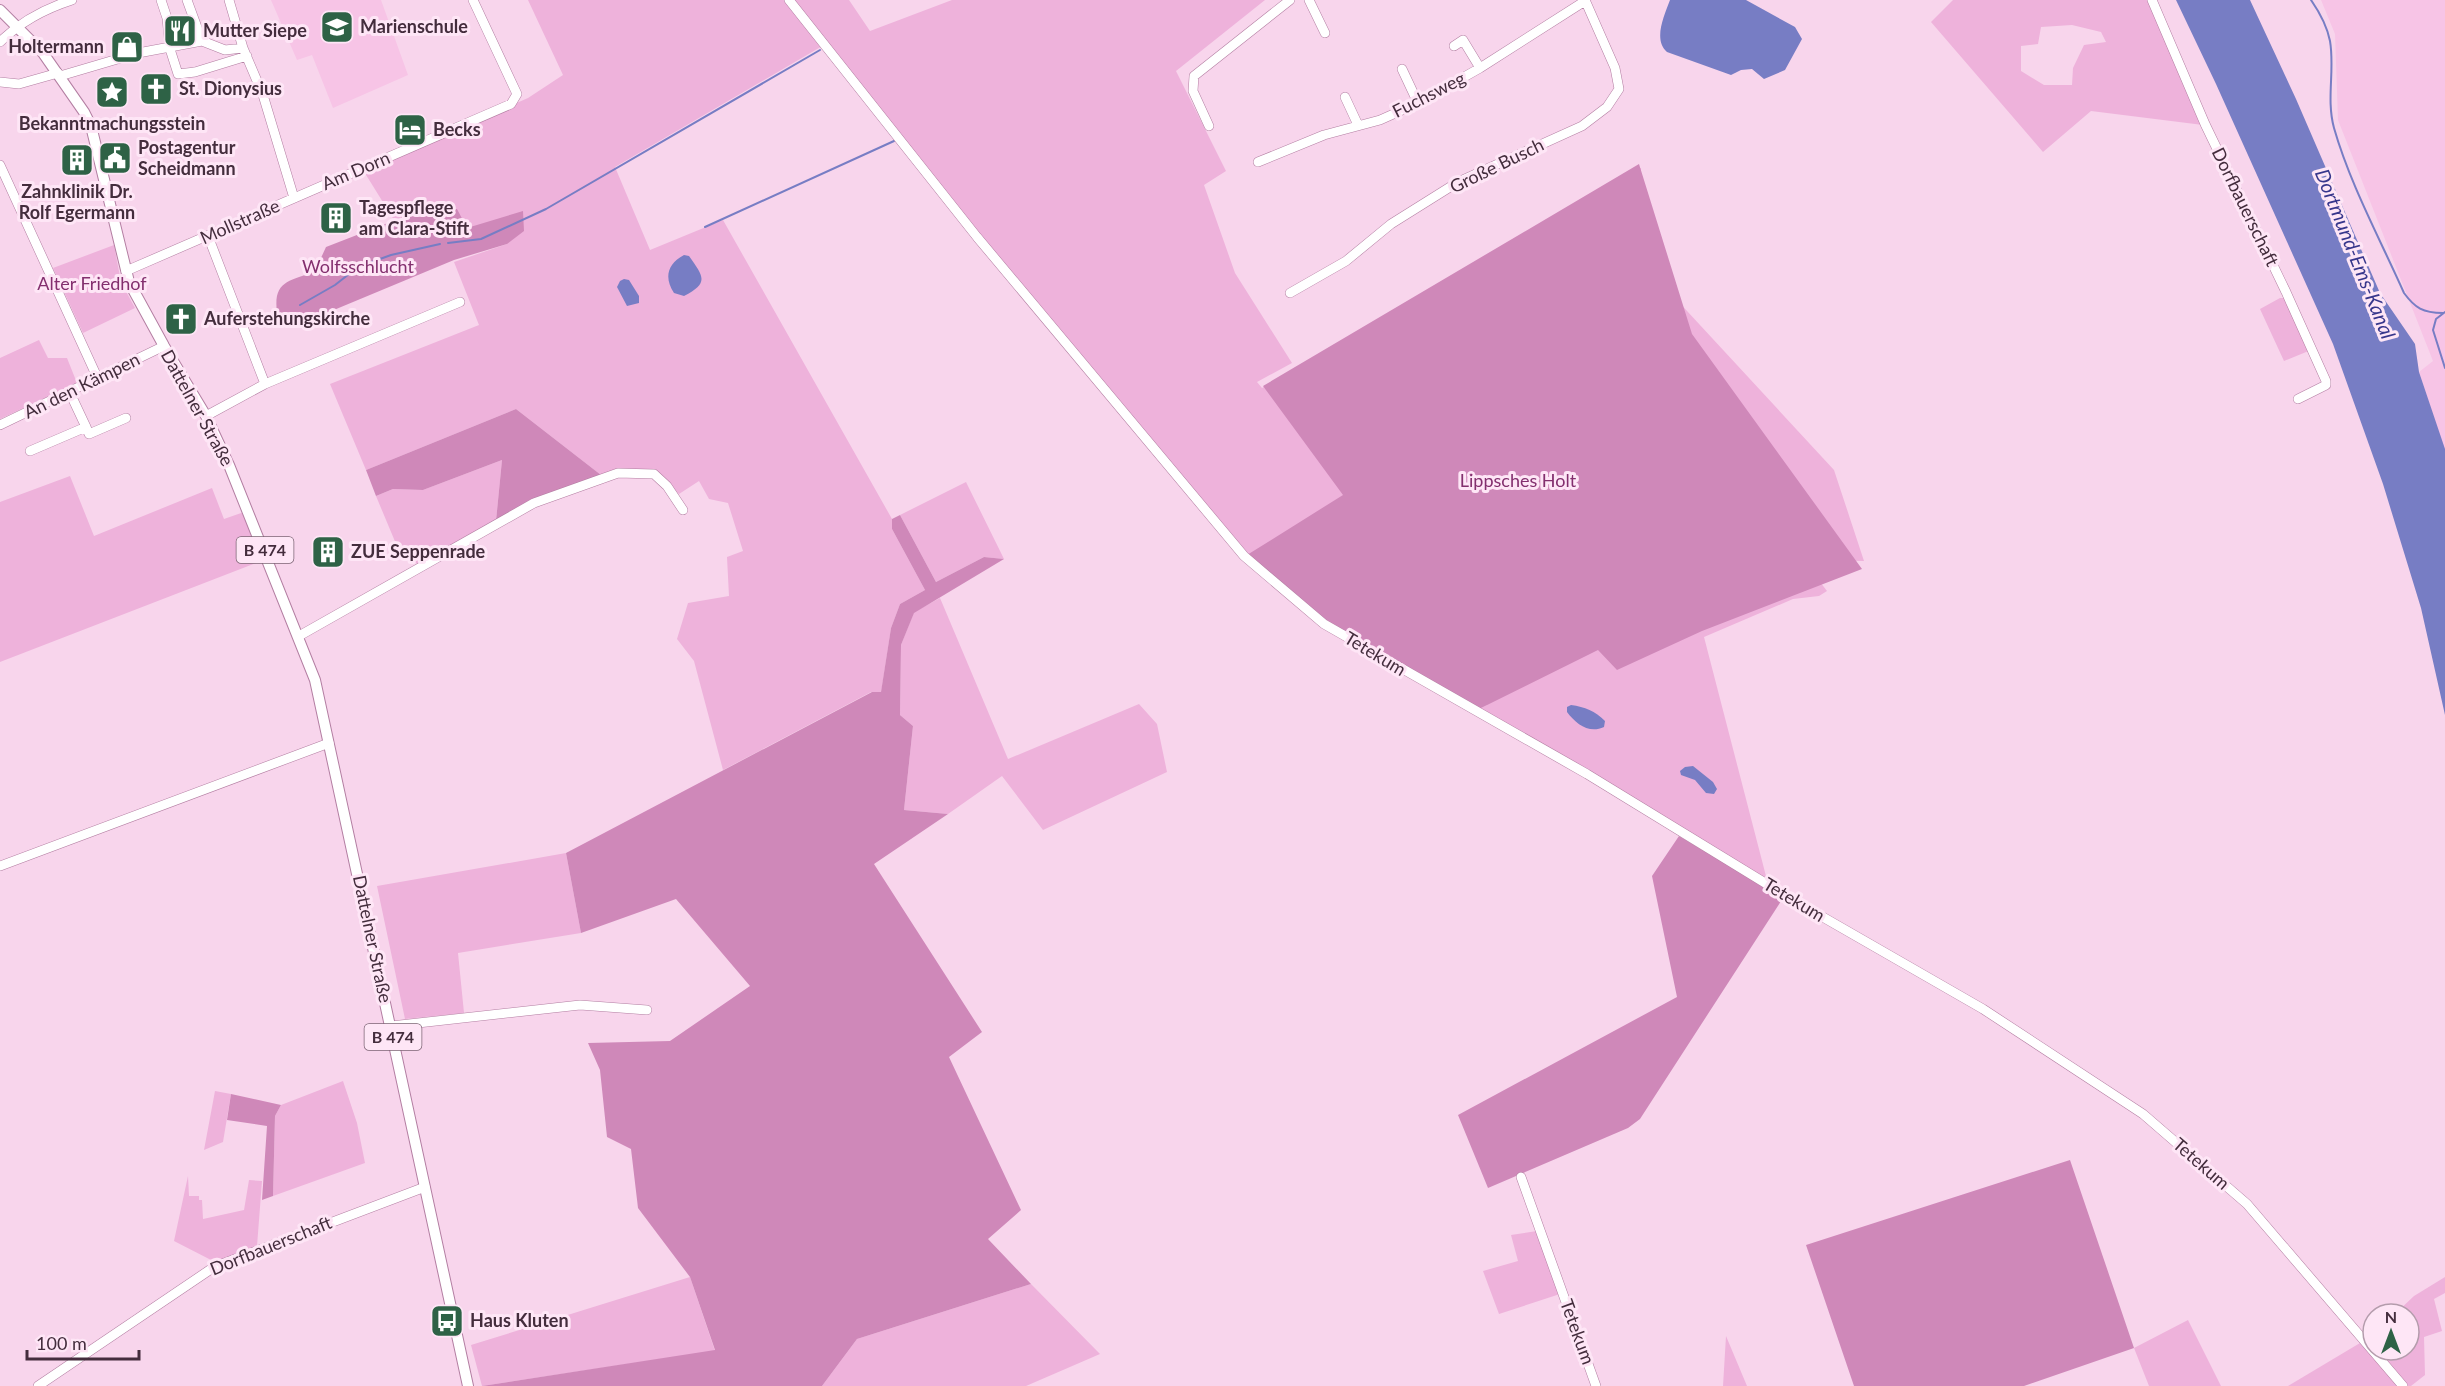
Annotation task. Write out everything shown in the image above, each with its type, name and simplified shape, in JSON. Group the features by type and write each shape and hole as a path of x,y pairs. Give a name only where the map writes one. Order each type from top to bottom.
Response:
{"main road":[{"name":"B 474","path":"0,10 16,26"},
{"name":"Dattelner Straße","path":"16,26 43,53 84,112 94,134 126,271 133,291 206,416 247,505 315,680 468,1386"}],"street":[{"path":"0,42 16,26 44,10 72,0"},
{"path":"161,0 175,71 180,75 195,72 245,52"},
{"path":"187,0 202,41"},
{"name":"Mollstraße","path":"126,271 294,198 263,95 245,52 230,0"},
{"name":"Am Dorn","path":"294,198 511,104 517,94 472,0"},
{"name":"Tetekum","path":"789,0 977,237 1244,556 1324,624 1587,774 1788,897 1983,1009 2143,1114 2247,1204 2403,1386"},
{"path":"1209,126 1193,91 1194,76 1290,0"},
{"path":"1309,0 1325,33"},
{"name":"Fuchsweg","path":"1258,162 1324,135 1380,120 1418,103 1480,68 1585,0"},
{"name":"Große Busch","path":"1290,293 1346,261 1391,224 1458,182 1582,126 1608,106 1619,89 1616,68 1585,0"},
{"name":"Dorfbauerschaft","path":"2152,0 2205,124 2326,381 2326,385 2298,399"},
{"path":"1454,46 1463,40 1480,68"},
{"path":"0,82 19,84 138,53 170,49 202,41 225,50 245,52"},
{"path":"1402,69 1418,103"},
{"path":"1345,97 1358,125"},
{"path":"1,172 98,379"},
{"path":"208,237 265,384"},
{"path":"206,416 265,384 460,302"},
{"name":"An den Kämpen","path":"0,425 164,346"},
{"path":"70,393 89,434 126,418"},
{"path":"30,451 86,428"},
{"path":"299,636 534,503 618,472 654,474 667,486 683,510"},
{"path":"0,866 329,743"},
{"path":"391,1026 580,1005 647,1010"},
{"name":"Tetekum","path":"1521,1177 1596,1386"},
{"name":"Dorfbauerschaft","path":"38,1386 214,1267 425,1187"}],"shaded area":[{"name":"Marienschule","path":"271,0 381,0 408,75 333,108 312,55 297,60"},
{"path":"2321,0 2445,0 2445,452 2419,372 2433,361 2338,120 2335,34"}],"green space":[{"path":"528,0 788,0 824,45 615,167 650,250 723,220 892,519 892,529 925,590 900,604 891,628 881,693 871,692 723,770 694,661 677,639 688,603 729,596 727,557 743,551 728,503 709,499 699,481 679,494 655,472 601,475 516,409 366,470 330,384 479,325 454,262 507,244 467,228 411,214 394,220 363,170 528,98 563,75"},
{"name":"Lippsches Holt","path":"789,0 849,0 870,31 952,0 1265,0 1176,71 1226,171 1204,185 1235,273 1292,363 1257,382 1262,388 1641,168 1643,314 1675,298 1834,470 1864,561 1811,560 1817,578 1827,591 1819,596 1793,599 1704,637 1767,880 1477,710 1487,705 1249,554 1246,555 978,236"},
{"path":"1953,0 2148,0 2203,125 2091,111 2043,152 1931,22","holes":["2072,25 2101,32 2106,42 2084,45 2073,68 2072,85 2044,85 2021,71 2021,46 2038,44 2041,27"]},
{"name":"Lippsches Holt","path":"1639,164 1692,334 1862,569 1702,631 1617,670 1598,650 1477,710 1327,622 1247,555 1343,495 1263,386"},
{"name":"Wolfsschlucht","path":"457,209 467,228 523,211 524,231 507,244 454,260 293,327 277,313 276,302 280,288 290,280 315,271 326,247 411,214"},
{"name":"Alter Friedhof","path":"114,245 121,282 135,308 83,333 53,268"},
{"path":"2280,298 2287,298 2311,350 2284,361 2260,309"},
{"path":"39,340 48,358 67,358 77,383 0,419 0,358"},
{"path":"516,409 601,475 496,521 502,460 423,490 393,489 376,496 366,470"},
{"path":"502,460 496,521 419,565 399,551 376,496 393,489 423,490"},
{"path":"70,476 94,536 212,488 224,519 244,512 264,560 0,662 0,502"},
{"path":"966,482 1004,559 984,557 936,582 900,515"},
{"path":"900,515 936,582 984,557 1004,559 914,613 901,645 900,715 913,726 904,810 948,814 874,864 982,1032 949,1057 1021,1210 988,1239 1031,1284 857,1339 822,1386 482,1386 715,1350 690,1277 638,1208 631,1149 607,1137 600,1070 588,1043 670,1041 750,986 676,899 581,933 566,853 872,692 881,692 891,628 900,604 925,590 892,529 892,519"},
{"path":"940,598 1008,759 1139,704 1157,724 1167,772 1043,830 1002,776 948,814 904,810 913,726 900,715 901,645 914,612"},
{"path":"1679,836 1783,898 1640,1119 1628,1128 1488,1188 1458,1115 1677,997 1652,876"},
{"path":"566,853 581,933 458,953 464,1013 405,1019 377,886"},
{"path":"343,1081 357,1123 365,1163 273,1196 275,1116 281,1105"},
{"path":"215,1091 231,1094 223,1142 204,1150"},
{"path":"231,1094 281,1105 275,1116 273,1196 262,1200 267,1126 227,1120"},
{"path":"2070,1160 2134,1348 2024,1386 1854,1386 1806,1245"},
{"path":"188,1176 189,1196 199,1196 199,1200 202,1200 203,1219 244,1210 249,1180 262,1181 257,1246 214,1264 213,1261 174,1241"},
{"path":"1537,1231 1560,1294 1499,1314 1483,1271 1518,1261 1511,1235"},
{"path":"690,1277 715,1351 482,1386 471,1345"},
{"path":"2445,1277 2445,1293 2434,1299 2442,1331 2424,1337 2425,1375 2411,1386 2407,1386 2386,1362 2421,1362 2421,1302 2408,1302"},
{"path":"1031,1284 1100,1354 1026,1386 822,1386 857,1339"},
{"path":"2188,1320 2221,1386 2149,1386 2134,1348"},
{"path":"1726,1336 1747,1386 1723,1386"},
{"path":"2360,1343 2361,1362 2378,1362 2400,1386 2288,1386"}],"water":[{"path":"1670,0 1746,0 1795,27 1802,39 1785,70 1764,79 1752,69 1741,70 1731,75 1667,52 1663,47 1660,34"},
{"name":"Dortmund-Ems-Kanal","path":"2176,0 2250,0 2296,99 2380,293 2415,344 2419,372 2445,449 2445,715 2421,608 2383,484 2333,344"},
{"path":"684,255 689,256 702,279 697,287 684,296 674,293 668,277 671,267"},
{"path":"624,279 629,280 639,296 639,303 627,306 617,287"},
{"path":"1571,705 1585,708 1597,715 1605,721 1604,727 1593,729 1583,727 1567,712 1567,707"},
{"path":"1693,766 1713,782 1717,789 1714,794 1706,793 1695,780 1681,775 1680,771 1685,767"}],"waterway":[{"path":"2311,0 2329,35 2332,63 2332,117 2357,191 2404,293 2420,309 2443,313"},
{"path":"448,243 481,239 546,209 820,50"},
{"path":"705,227 894,141"},
{"path":"300,305 335,285 358,267 391,255 440,244"},
{"path":"2445,312 2436,319 2433,330 2445,368"}],"place":[{"name":"Marienschule","path":"337,27"},
{"name":"Mutter Siepe","path":"180,31"},
{"name":"Holtermann","path":"127,47"},
{"name":"St. Dionysius","path":"156,89"},
{"name":"Bekanntmachungsstein","path":"112,92"},
{"name":"Becks","path":"410,130"},
{"name":"Postagentur Scheidmann","path":"115,158"},
{"name":"Zahnklinik Dr. Rolf Egermann","path":"77,160"},
{"name":"Tagespflege am Clara-Stift","path":"336,218"},
{"name":"Auferstehungskirche","path":"181,319"},
{"name":"ZUE Seppenrade","path":"328,552"},
{"name":"Haus Kluten","path":"447,1321"}]}
